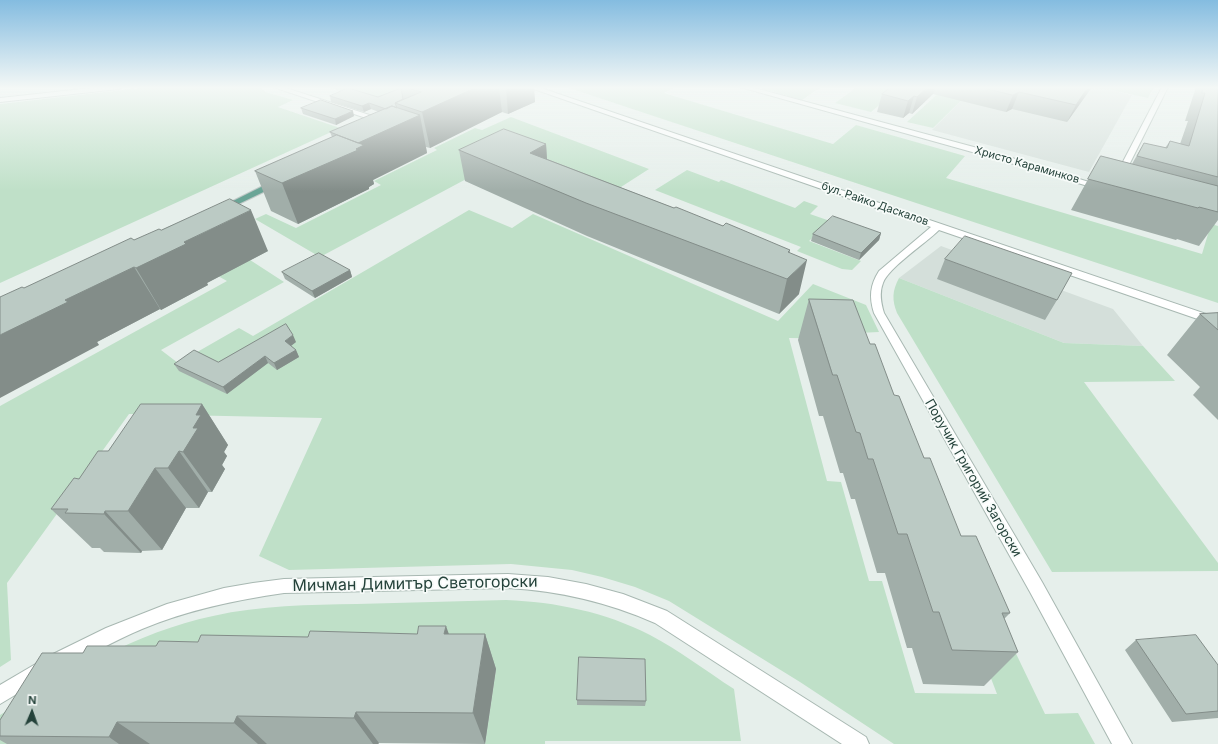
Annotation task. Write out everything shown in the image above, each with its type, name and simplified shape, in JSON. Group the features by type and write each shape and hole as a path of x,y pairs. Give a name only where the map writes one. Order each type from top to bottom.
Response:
{"main road":[{"path":"379,132 393,125"},
{"path":"210,215 288,177"}],"street":[{"path":"383,122 393,125"},
{"name":"бул. Райко Даскалов","path":"632,122 1218,322"},
{"name":"Христо Караминков","path":"871,122 1114,186 1147,122"},
{"name":"Поручик Григорий Загорски","path":"937,226 928,236 883,273 878,279 875,294 879,313 1032,581 1122,744"},
{"name":"Мичман Димитър Светогорски","path":"0,695 40,670 94,641 134,623 178,607 214,597 250,590 284,586 508,581 538,582 597,592 629,603 661,617 858,744"}],"shaded area":[{"path":"940,122 1117,122 1089,172 932,130"},
{"path":"941,246 1113,309 1143,346 1064,343 899,278"}],"green space":[{"path":"0,122 321,122 340,128 0,283"},
{"path":"500,122 524,122 649,169 610,194 515,153 320,257 255,219 266,214 296,228 381,185 374,181 437,150 434,148 475,128 482,130"},
{"path":"671,122 759,122 833,144 856,125 965,156 946,178 1202,254 1211,224 1218,226 1218,303"},
{"path":"907,122 939,122 933,128"},
{"path":"687,170 719,182 721,180 795,208 804,201 818,206 810,214 830,221 809,241 861,261 852,270 842,269 797,251 801,247 655,190"},
{"path":"469,210 512,228 533,214 778,321 813,284 866,305 879,332 858,333 860,339 789,338 827,481 841,482 869,581 882,581 915,693 997,694 946,561 972,562 1045,714 1078,713 1095,744 894,744 800,682 669,601 635,587 572,570 511,564 289,570 259,556 322,418 129,414 7,583 11,660 0,667 0,406 227,281 189,260 210,234 284,282 161,350 178,363 239,328 253,336"},
{"path":"899,278 1064,343 1143,346 1175,381 1084,382 1218,563 1218,571 1052,572 897,313 894,304 894,296 895,287"},
{"path":"506,600 543,603 598,614 633,627 671,647 734,689 741,741 545,741 545,744 485,744 496,669 58,744 0,744 0,715 102,656 184,623 213,616 231,612 285,606"}],"building":[{"path":"355,122 405,122 358,143 330,132"},
{"path":"1196,122 1218,122 1218,177 1137,156 1144,143 1167,148 1170,141 1189,146"},
{"path":"504,129 546,144 530,153 723,226 726,223 790,250 788,252 807,260 787,279 586,203 459,150"},
{"path":"337,135 364,145 356,149 358,150 282,183 255,171"},
{"path":"1101,156 1218,186 1218,212 1088,179"},
{"path":"230,199 251,210 184,242 186,244 65,300 68,302 0,335 0,297 22,287 24,288 131,238 134,240 159,229 161,230"},
{"path":"833,216 881,233 861,253 813,234"},
{"path":"965,236 1072,273 1057,300 945,259"},
{"path":"319,253 350,270 312,291 282,272"},
{"path":"809,299 853,300 870,344 875,344 894,395 899,396 924,458 930,458 961,536 976,536 1010,613 1002,613 1018,652 952,650 939,612 933,612 907,534 898,534 873,459 868,459 860,433 856,432 837,375 833,375"},
{"path":"1218,313 1218,330 1200,314"},
{"path":"286,324 293,335 285,341 296,350 274,363 265,356 223,387 174,364 194,350 218,362"},
{"path":"141,404 202,404 196,415 201,415 193,428 198,428 183,452 179,451 168,468 155,468 128,511 105,511 104,514 65,513 68,509 51,509 74,478 79,479 98,451 108,451"},
{"path":"419,626 446,626 444,634 485,634 473,713 356,712 354,718 237,716 234,723 117,722 109,737 0,736 0,720 42,653 83,653 87,646 156,646 159,641 198,642 201,635 308,637 310,631 417,634"},
{"path":"1196,635 1218,665 1218,711 1186,714 1136,640"},
{"path":"579,657 645,659 646,701 577,700"}]}
